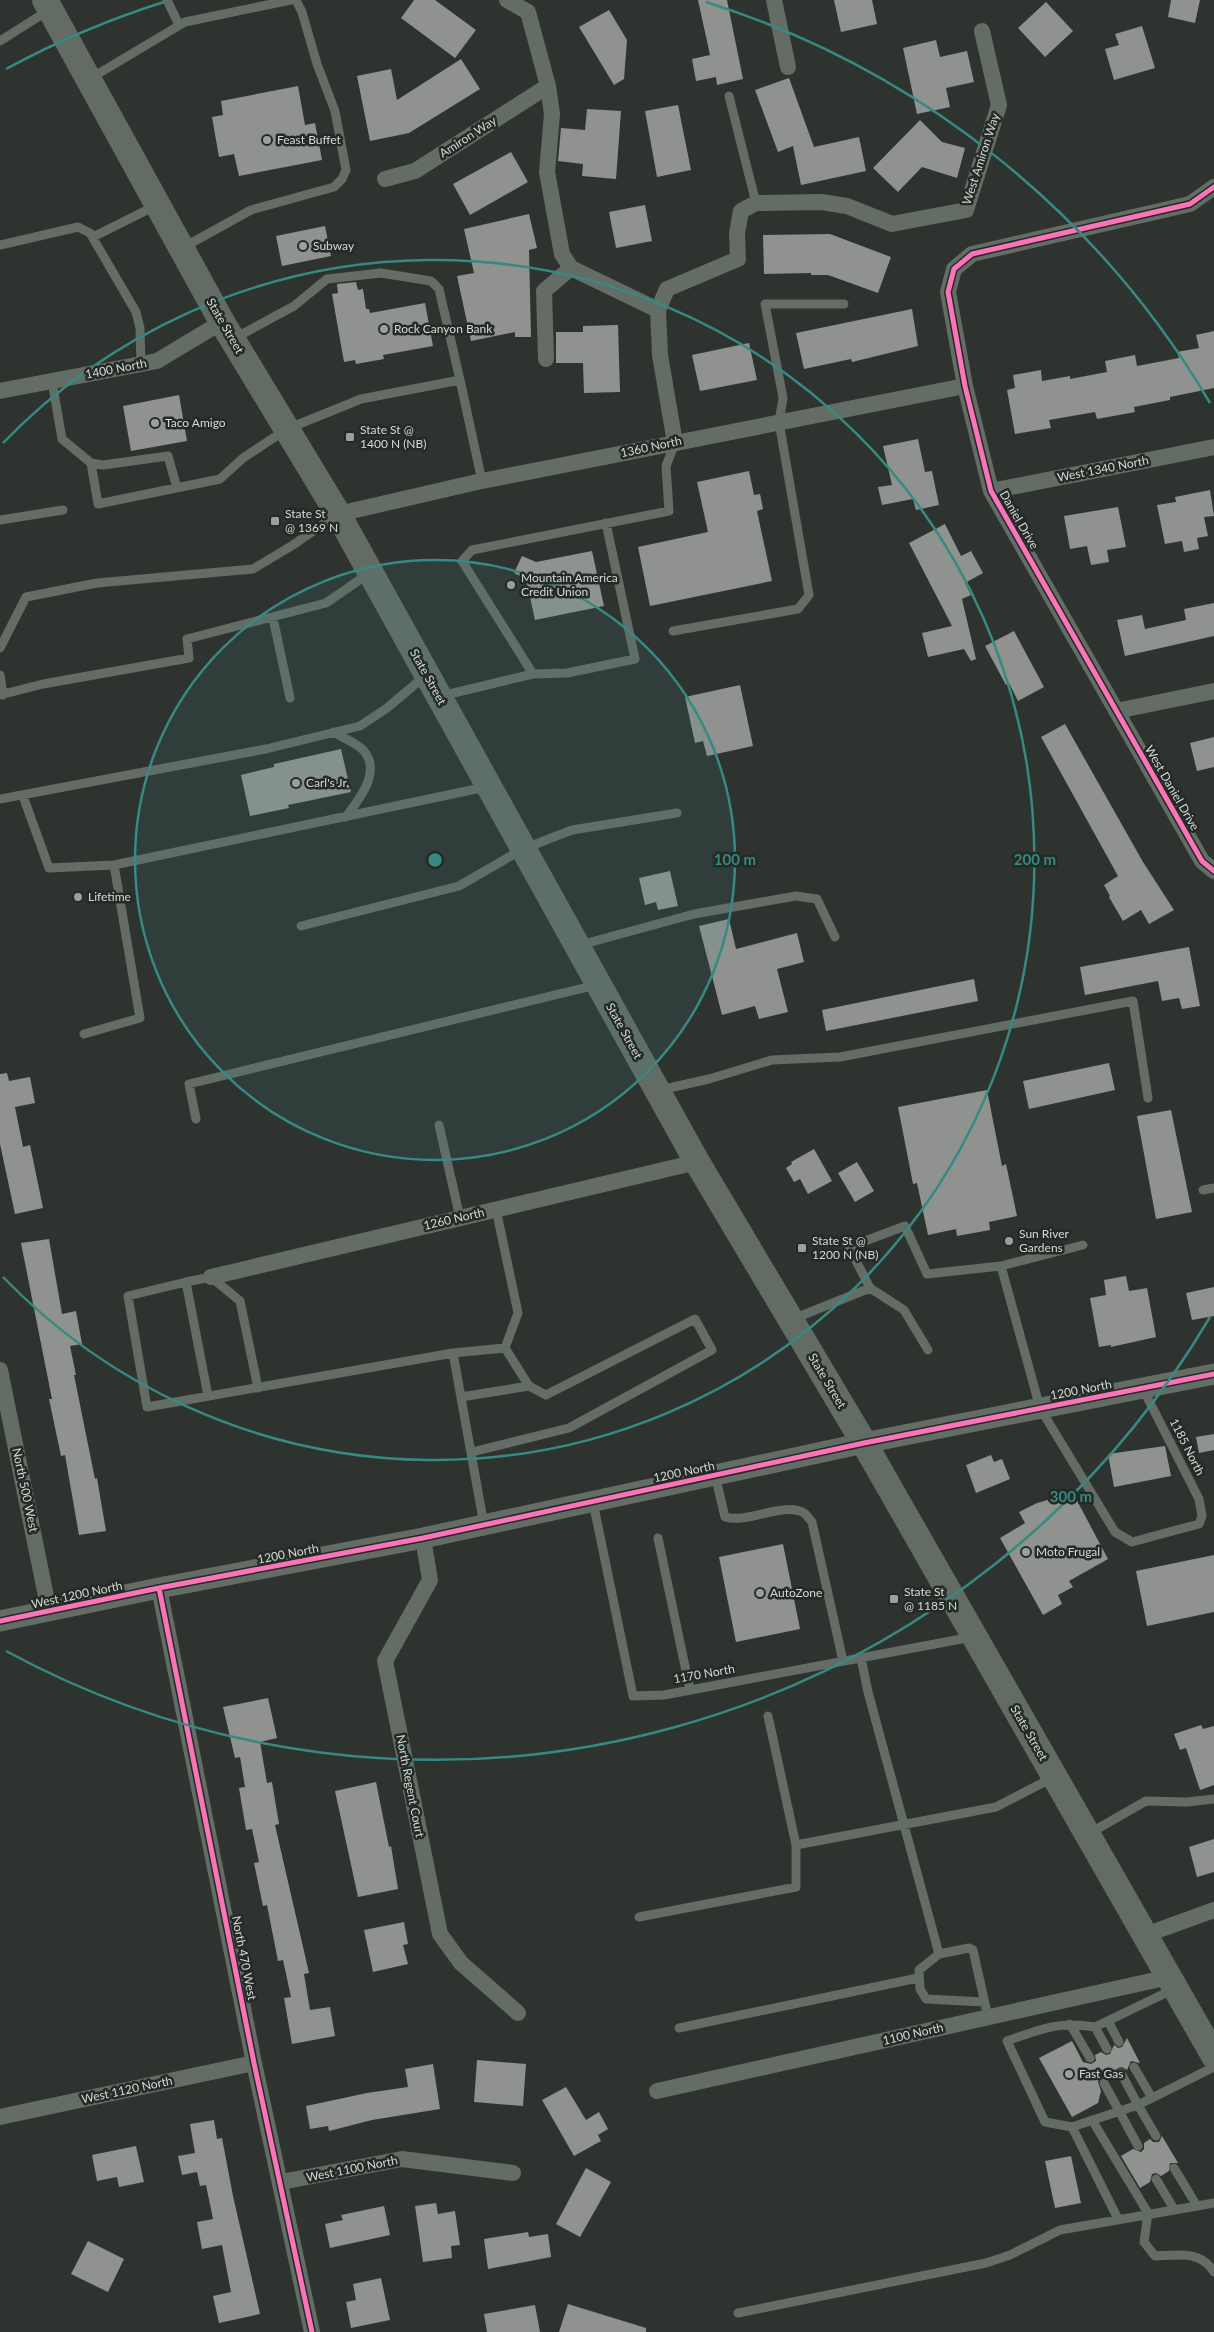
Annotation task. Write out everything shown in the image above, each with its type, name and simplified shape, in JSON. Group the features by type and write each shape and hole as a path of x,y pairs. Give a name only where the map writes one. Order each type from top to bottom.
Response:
{"main road":[{"name":"State Street","path":"47,5 228,331 338,514 697,1162 864,1443 1214,2056"}],"street":[{"path":"506,0 528,12 548,86 552,114 546,172 562,254 571,268 658,310"},
{"path":"774,0 788,68"},
{"name":"West Amiron Way","path":"756,203 821,202 848,206 892,224 966,210 999,104 982,31"},
{"name":"Amiron Way","path":"385,180 415,171 548,86"},
{"name":"Daniel Drive","path":"1116,711 991,491 966,386 948,292 954,269 972,254 1190,204 1214,187"},
{"path":"675,443 660,355 658,310 667,289 738,259 737,234 742,211 756,203"},
{"path":"546,359 544,291 571,268"},
{"name":"1400 North","path":"0,391 157,361 228,331"},
{"name":"1360 North","path":"338,514 482,481 966,386"},
{"name":"West 1340 North","path":"991,491 1214,447"},
{"path":"1116,711 1214,692"},
{"name":"West Daniel Drive","path":"1116,711 1202,861 1214,871"},
{"name":"1260 North","path":"211,1277 697,1162"},
{"name":"1200 North","path":"158,1588 423,1538 864,1443 1214,1374"},
{"name":"North 500 West","path":"1,1378 50,1611"},
{"name":"North Regent Court","path":"423,1538 430,1580 385,1661 440,1934 461,1963 518,2013"},
{"name":"West 1200 North","path":"0,1621 158,1588"},
{"name":"North 470 West","path":"158,1588 254,2063 312,2332"},
{"path":"1145,1935 1214,1910"},
{"name":"1100 North","path":"657,2091 986,2010 1172,1983"},
{"name":"West 1120 North","path":"0,2117 254,2063"},
{"name":"West 1100 North","path":"281,2182 402,2159 513,2173"}],"lane":[{"path":"167,0 179,25"},
{"path":"89,79 185,22 290,0"},
{"path":"182,248 251,210 334,187 342,179 346,170 335,111 317,64 302,12 296,0"},
{"path":"0,40 47,5"},
{"path":"730,96 756,203"},
{"path":"93,237 158,205"},
{"path":"0,246 78,227 90,233 136,312 140,328 140,364"},
{"path":"228,331 294,306 327,279 381,272 432,281 440,289 482,481"},
{"path":"673,631 798,609 809,595 779,422 783,398 765,304 844,304"},
{"path":"91,463 98,504 220,479 243,458 287,429 361,399 460,380"},
{"path":"52,381 62,439 91,463 103,465 168,456 176,488"},
{"path":"534,674 462,561 472,550 669,511 666,466 675,443"},
{"path":"0,520 62,510"},
{"path":"0,648 26,597 97,583 253,569 293,545 338,514"},
{"path":"0,799 266,749 360,726 387,708 433,685 534,674 567,673 634,659 606,523"},
{"path":"0,675 1,695 43,684 189,658 188,639 326,603 370,573"},
{"path":"273,618 290,698"},
{"path":"334,732 364,751 370,766 367,788 346,817"},
{"path":"23,796 49,868 114,866 489,787"},
{"path":"300,926 459,886 523,849 572,830 677,813"},
{"path":"84,1034 140,1018 114,866"},
{"path":"577,946 694,914 796,896 817,899 835,937"},
{"path":"196,1119 189,1084 598,985"},
{"path":"658,1091 709,1079 772,1060 840,1056 1133,1001 1148,1098"},
{"path":"438,1125 460,1218"},
{"path":"1203,1190 1214,1188"},
{"path":"496,1209 518,1313 505,1348"},
{"path":"928,1350 904,1310 870,1288 849,1247 905,1226 927,1274 1000,1266 1084,1245"},
{"path":"1000,1266 1040,1408"},
{"path":"258,1388 240,1301 211,1277 128,1296 147,1407 258,1388 453,1353 505,1348"},
{"path":"186,1282 208,1396"},
{"path":"791,1320 870,1288"},
{"path":"472,1452 569,1428 712,1350 695,1319 546,1395 530,1386 505,1348"},
{"path":"453,1353 484,1525"},
{"path":"461,1397 530,1386"},
{"name":"1185 North","path":"1040,1408 1115,1532 1132,1542 1165,1535 1199,1524 1202,1516 1199,1499 1143,1388"},
{"path":"715,1475 725,1517 734,1520 787,1510 803,1513 812,1522 843,1662"},
{"name":"1170 North","path":"592,1502 633,1696 664,1695 974,1637"},
{"path":"658,1538 690,1690"},
{"path":"861,1658 868,1692 939,1954"},
{"path":"639,1917 796,1887 796,1845 768,1716"},
{"path":"796,1845 996,1808 1054,1777"},
{"path":"1087,1834 1146,1801 1187,1802 1214,1799"},
{"path":"969,1948 973,1950 986,2010 958,2002 926,1999 920,1989 919,1970 939,1954 969,1948"},
{"path":"680,2028 918,1978"},
{"path":"1172,1983 1095,2027 1070,2024 1051,2026 1007,2041 1045,2122 1072,2127 1138,2105 1214,2067"},
{"path":"1108,2021 1119,2042"},
{"path":"1070,2024 1090,2058"},
{"path":"1095,2027 1107,2049"},
{"path":"1134,2066 1152,2098"},
{"path":"1121,2073 1156,2136"},
{"path":"1104,2083 1138,2146"},
{"path":"1092,2120 1148,2213 1144,2242 1155,2256 1191,2254 1210,2265 1214,2272"},
{"path":"1072,2127 1118,2219"},
{"path":"1174,2168 1197,2206"},
{"path":"1156,2179 1174,2209"},
{"path":"738,2313 986,2263 1010,2254 1060,2230 1148,2213 1214,2203"}],"building":[{"path":"414,0 435,0 476,30 455,58 401,18"},
{"path":"698,0 727,0 743,79 717,85 716,77 696,81 692,59 710,55"},
{"path":"834,0 872,0 877,24 841,32"},
{"path":"1171,0 1200,0 1195,23 1168,17"},
{"path":"1046,2 1073,31 1045,57 1018,28"},
{"path":"609,10 627,40 624,79 614,85 579,27"},
{"path":"1142,26 1155,68 1114,80 1105,49 1119,45 1115,34"},
{"path":"936,40 940,57 967,51 974,82 946,88 950,107 917,114 903,48"},
{"path":"461,59 480,89 409,133 370,141 357,76 391,69 397,100"},
{"path":"789,78 814,147 859,137 866,171 801,185 793,146 778,152 755,90"},
{"name":"Feast Buffet","path":"298,86 305,125 315,123 322,160 239,176 234,154 219,157 212,117 223,115 221,101"},
{"path":"678,105 691,170 657,177 645,111"},
{"path":"587,109 621,111 616,179 582,176 583,164 558,161 561,128 585,130"},
{"path":"920,120 942,142 965,148 957,178 922,167 898,192 873,168"},
{"path":"511,152 528,182 470,215 453,184"},
{"path":"645,205 652,241 616,248 609,212"},
{"path":"529,214 537,248 529,250 531,337 515,337 515,332 471,341 457,276 474,273 464,229"},
{"name":"Subway","path":"325,226 331,256 282,266 276,236"},
{"path":"830,234 891,257 878,293 828,275 811,275 811,273 764,274 763,235"},
{"name":"Rock Canyon Bank","path":"356,282 358,290 363,289 366,309 369,309 370,313 425,303 433,346 383,355 384,359 356,364 355,360 344,362 332,294 338,293 337,284"},
{"path":"912,309 918,346 852,362 851,359 804,369 796,333"},
{"path":"618,325 620,392 584,393 583,363 556,363 556,332 583,332 583,326"},
{"path":"1214,331 1214,388 1170,397 1170,400 1134,407 1135,412 1097,419 1095,412 1049,420 1051,428 1015,434 1007,390 1015,388 1013,375 1041,370 1042,381 1070,376 1070,379 1107,372 1105,361 1135,355 1137,366 1179,358 1177,352 1199,348 1196,335"},
{"path":"749,343 757,380 700,391 692,355"},
{"name":"Taco Amigo","path":"179,395 187,441 131,451 123,406"},
{"path":"918,439 925,472 932,471 939,505 916,510 913,499 882,505 878,487 892,485 883,446"},
{"path":"749,471 754,495 760,494 763,509 757,511 772,581 650,606 638,547 708,532 697,482"},
{"path":"1210,490 1214,516 1204,517 1208,536 1197,538 1199,549 1184,552 1182,541 1165,544 1157,505 1176,502 1175,497"},
{"path":"1118,507 1126,547 1107,550 1109,562 1091,565 1087,546 1070,549 1064,516"},
{"path":"945,524 961,556 971,551 983,573 965,583 971,595 962,599 976,659 971,661 964,649 928,657 922,633 952,626 909,543"},
{"path":"592,551 604,606 535,620 526,579 514,573 522,556 536,562"},
{"path":"1214,603 1214,636 1125,656 1117,620 1142,615 1145,629 1186,620 1184,609"},
{"path":"1014,631 1044,687 1018,701 1009,683 1006,685 985,646"},
{"path":"740,685 753,746 707,756 703,741 695,743 685,697"},
{"path":"1065,724 1143,862 1174,910 1149,924 1141,910 1123,921 1109,897 1104,885 1118,876 1041,737"},
{"path":"1214,737 1214,767 1197,771 1190,743"},
{"name":"Carl's Jr.","path":"341,749 351,792 288,805 289,808 250,816 241,775 274,767 274,764"},
{"path":"670,871 678,906 658,910 656,902 645,905 639,878"},
{"path":"729,919 736,949 797,933 804,962 777,969 788,1012 759,1019 755,1006 722,1015 699,926"},
{"path":"1189,947 1200,1006 1182,1009 1179,998 1162,1001 1158,981 1085,995 1080,967"},
{"path":"974,979 978,1001 826,1031 822,1010"},
{"path":"1109,1063 1115,1090 1029,1109 1023,1081"},
{"path":"7,1073 9,1081 30,1077 35,1103 15,1107 23,1147 30,1145 43,1208 15,1214 0,1144 0,1074"},
{"path":"987,1090 1002,1166 1006,1164 1017,1216 989,1222 990,1230 957,1236 956,1229 928,1235 917,1183 913,1184 898,1107"},
{"path":"1171,1110 1192,1212 1156,1219 1137,1116"},
{"path":"814,1149 832,1181 808,1194 800,1179 794,1182 786,1168 792,1164 791,1162"},
{"path":"857,1162 874,1191 855,1202 838,1173"},
{"path":"49,1239 62,1314 76,1311 82,1344 70,1346 76,1375 74,1375 95,1479 97,1478 106,1531 79,1535 65,1455 61,1456 49,1399 52,1399 21,1243"},
{"path":"1126,1276 1129,1291 1147,1288 1156,1337 1111,1347 1111,1345 1099,1347 1090,1298 1106,1295 1104,1280"},
{"path":"1214,1287 1214,1316 1192,1320 1186,1293"},
{"path":"1214,1434 1214,1450 1199,1453 1196,1437"},
{"path":"1165,1446 1171,1476 1114,1487 1108,1454"},
{"path":"991,1455 994,1462 1002,1459 1010,1479 976,1493 966,1465"},
{"name":"Moto Frugal","path":"1073,1493 1108,1559 1069,1581 1073,1587 1058,1595 1062,1604 1043,1615 1000,1538 1025,1523 1019,1512 1037,1503"},
{"name":"AutoZone","path":"783,1544 800,1629 736,1642 719,1557"},
{"path":"1214,1555 1214,1612 1147,1626 1136,1571"},
{"path":"268,1698 277,1738 260,1742 267,1783 272,1782 279,1824 275,1825 309,1973 304,1974 310,2010 330,2007 335,2036 292,2044 284,1998 291,1997 283,1960 278,1961 267,1905 263,1906 254,1863 259,1862 252,1829 246,1830 239,1788 245,1787 240,1757 235,1758 223,1707"},
{"path":"1201,1725 1203,1729 1214,1726 1214,1785 1200,1790 1186,1748 1180,1750 1174,1734"},
{"path":"376,1782 389,1847 391,1846 398,1889 358,1897 335,1791"},
{"path":"1214,1839 1214,1872 1197,1877 1189,1847"},
{"path":"404,1922 408,1944 403,1945 408,1964 373,1972 364,1930"},
{"name":"Fast Gas","path":"1127,2038 1140,2063 1131,2061 1127,2070 1122,2067 1118,2068 1115,2072 1116,2076 1109,2080 1105,2077 1101,2078 1098,2082 1101,2091 1098,2103 1072,2117 1039,2058 1072,2041 1083,2062 1091,2064 1096,2061 1095,2055 1101,2052 1106,2055 1110,2054 1114,2045 1118,2048 1122,2047"},
{"path":"477,2060 526,2064 523,2106 474,2102"},
{"path":"433,2064 440,2109 372,2120 329,2131 328,2126 310,2129 306,2106 367,2093 408,2087 405,2069"},
{"path":"566,2087 586,2120 599,2112 608,2129 598,2135 601,2141 574,2156 542,2100"},
{"path":"214,2120 217,2139 222,2138 260,2314 219,2323 213,2296 231,2292 222,2245 202,2249 197,2222 213,2219 206,2185 200,2186 197,2172 182,2175 178,2156 195,2153 190,2124"},
{"path":"1162,2136 1178,2163 1170,2163 1169,2171 1161,2176 1156,2173 1152,2174 1150,2182 1140,2188 1121,2156 1133,2149 1141,2152 1144,2149 1144,2143 1150,2139 1153,2142 1159,2142"},
{"path":"136,2146 144,2182 119,2187 117,2177 97,2181 92,2155"},
{"path":"1071,2156 1081,2203 1055,2208 1045,2161"},
{"path":"586,2168 611,2182 580,2237 556,2224"},
{"path":"436,2203 438,2214 455,2211 460,2245 451,2246 452,2258 423,2262 415,2206"},
{"path":"384,2206 390,2235 330,2248 325,2224 343,2220 341,2215"},
{"path":"528,2232 529,2237 548,2234 551,2257 488,2269 484,2239"},
{"path":"88,2241 124,2259 108,2292 71,2274"},
{"path":"381,2278 390,2320 351,2328 346,2302 356,2300 353,2284"},
{"path":"568,2304 646,2328 646,2332 559,2332"},
{"path":"535,2305 540,2332 487,2332 484,2314"}],"cycle path":[{"path":"1214,187 1190,204 972,254 954,269 948,292 965,386 991,491 1202,861 1214,871"},
{"path":"0,1621 159,1588 423,1538 864,1443 1214,1374"},
{"path":"159,1588 254,2063 312,2332"}],"place":[{"name":"Feast Buffet","path":"267,140"},
{"name":"Subway","path":"303,246"},
{"name":"Rock Canyon Bank","path":"384,329"},
{"name":"Taco Amigo","path":"155,423"},
{"name":"State St @ 1400 N (NB)","path":"350,437"},
{"name":"State St @ 1369 N","path":"275,521"},
{"name":"Mountain America Credit Union","path":"511,585"},
{"name":"Carl's Jr.","path":"296,783"},
{"name":"Lifetime","path":"78,897"},
{"name":"Sun River Gardens","path":"1009,1241"},
{"name":"State St @ 1200 N (NB)","path":"802,1248"},
{"name":"Moto Frugal","path":"1026,1552"},
{"name":"AutoZone","path":"760,1593"},
{"name":"State St @ 1185 N","path":"894,1599"},
{"name":"Fast Gas","path":"1069,2074"}]}
